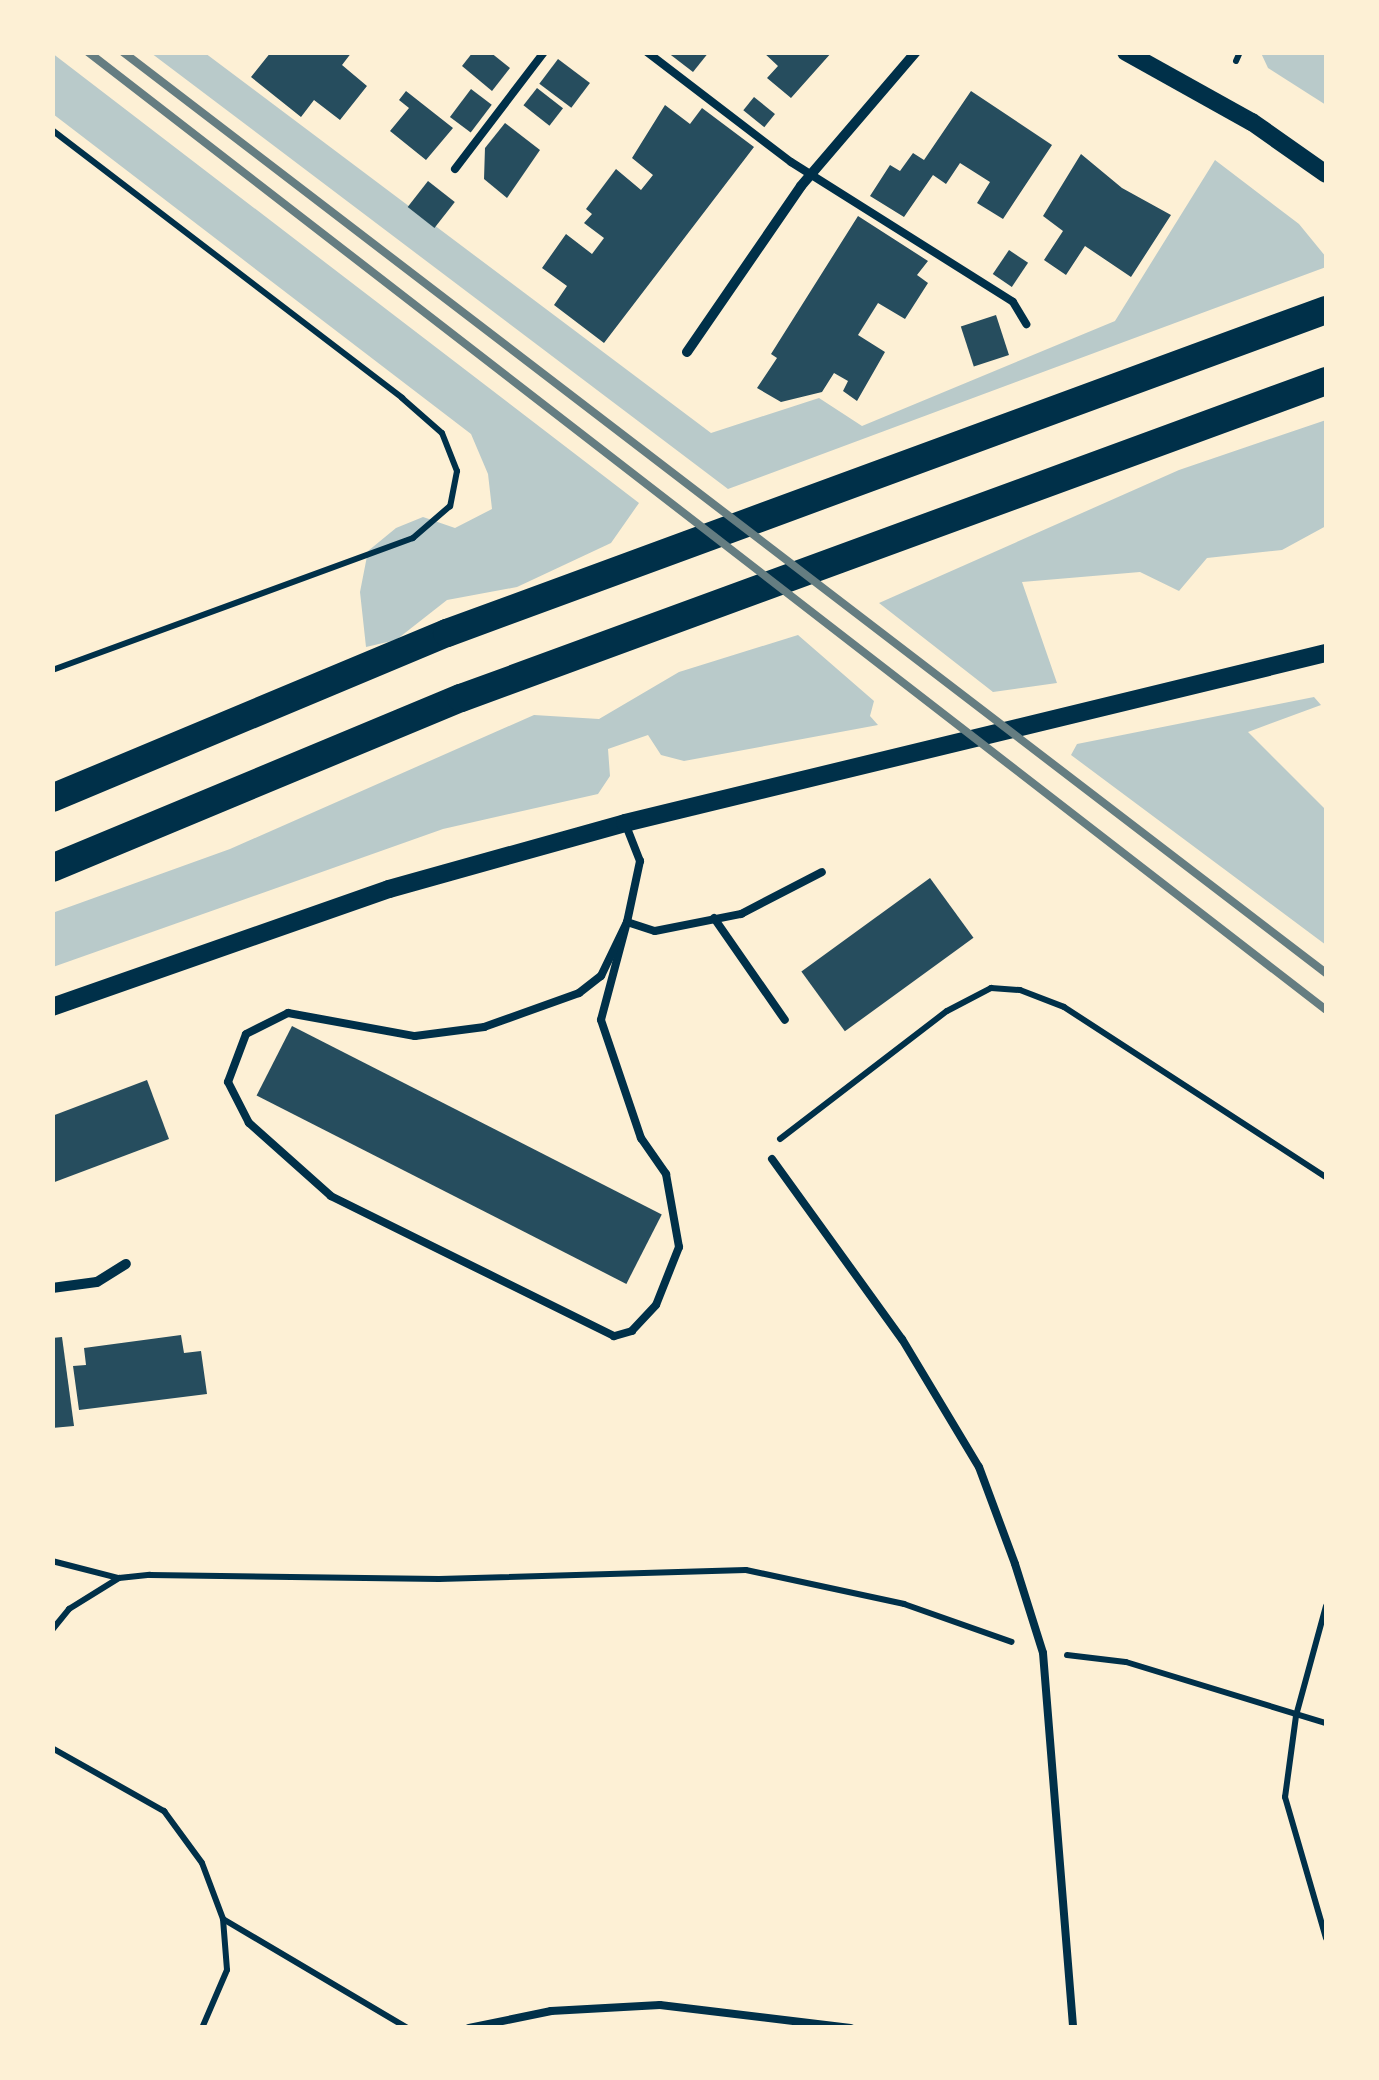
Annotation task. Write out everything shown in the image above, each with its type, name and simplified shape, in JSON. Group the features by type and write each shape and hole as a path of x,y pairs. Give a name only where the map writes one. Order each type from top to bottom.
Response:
{"highway":[{"path":"52,798 447,634 1326,310"},
{"path":"52,868 461,698 824,560 1326,381"}],"street":[{"path":"687,352 812,173 916,52"},
{"path":"1126,52 1252,122 1326,174"},
{"path":"52,1007 389,889 625,823 1326,653"},
{"path":"52,1288 97,1282 126,1264"}],"lane":[{"path":"454,169 544,52"},
{"path":"647,52 812,173 1014,302 1026,324"},
{"path":"625,823 640,861 627,922 601,1020 641,1138 666,1174 679,1247 656,1305 632,1331 614,1336 332,1196 250,1123 228,1082 246,1034 288,1013 415,1036 484,1027 579,993 601,976 627,922"},
{"path":"627,922 655,930 740,914 822,872"},
{"path":"714,918 784,1020"},
{"path":"772,1159 902,1338 979,1467 1043,1652 1072,2028"},
{"path":"469,2028 551,2011 660,2005 851,2028"}],"path":[{"path":"52,130 402,398 442,432 457,471 450,506 413,538 52,670"},
{"path":"772,1159 779,1140 948,1011 991,988 1020,990 1064,1008 1326,1177"},
{"path":"52,1561 119,1578 439,1580 746,1570 904,1604 1043,1652 1126,1662 1326,1723"},
{"path":"52,1630 69,1610 119,1578"},
{"path":"1326,1606 1296,1716 1284,1797 1326,1938"},
{"path":"52,1748 164,1810 202,1863 223,1919 226,1970 202,2028"},
{"path":"223,1919 407,2028"}],"shaded area":[{"path":"52,53 639,503 611,543 517,587 447,600 396,640 366,647 360,592 368,551 396,528 423,517 455,528 492,509 488,474 471,434 53,114"},
{"path":"151,53 205,53 711,433 819,398 862,426 1115,321 1215,160 1299,224 1326,257 1326,267 728,489"},
{"path":"1261,53 1326,53 1326,105 1268,68"},
{"path":"1326,420 1326,526 1282,550 1207,558 1179,591 1140,572 1022,582 1057,683 993,692 879,603 1179,470"},
{"path":"798,635 874,701 870,716 878,725 684,761 661,755 648,735 608,749 610,776 598,794 443,829 53,967 55,912 230,849 534,715 599,719 679,672"},
{"path":"1314,697 1321,705 1248,732 1326,810 1326,945 1071,755 1077,744"}],"building":[{"path":"271,52 352,52 342,65 367,86 340,120 314,100 301,117 251,77"},
{"path":"473,52 490,52 510,68 492,91 462,66"},
{"path":"667,52 709,52 693,72"},
{"path":"763,52 832,52 791,98 767,78 778,66"},
{"path":"558,59 590,83 571,108 539,84"},
{"path":"537,88 563,108 549,126 523,105"},
{"path":"471,89 492,105 471,133 450,117"},
{"path":"406,91 453,128 426,160 390,131 409,108 399,100"},
{"path":"971,91 1052,145 1003,219 977,203 990,182 960,163 946,184 933,175 904,217 870,196 890,165 900,171 913,153 924,160"},
{"path":"754,97 775,114 764,127 743,110"},
{"path":"665,105 690,124 702,108 754,147 604,343 554,305 567,286 542,268 566,234 592,254 604,238 584,223 592,214 586,209 616,169 641,190 653,175 632,158"},
{"path":"505,123 540,150 507,198 484,179 485,148"},
{"path":"1081,154 1122,188 1171,215 1131,277 1085,246 1066,275 1044,260 1063,231 1043,216"},
{"path":"428,181 455,202 434,228 408,207"},
{"path":"858,216 928,261 917,275 928,283 905,319 878,303 858,335 885,352 857,401 843,391 848,381 834,373 822,392 781,402 757,388 777,358 771,354"},
{"path":"1009,250 1028,263 1012,287 993,274"},
{"path":"996,315 1009,355 974,366 961,326"},
{"path":"930,878 973,938 845,1031 801,971"},
{"path":"292,1026 662,1214 626,1284 257,1095"},
{"path":"147,1080 169,1139 52,1183 52,1116"},
{"path":"181,1335 184,1353 201,1351 207,1394 79,1410 73,1366 86,1365 84,1348"},
{"path":"62,1337 74,1426 52,1428 52,1338"}],"railway":[{"path":"88,52 1326,1010"},
{"path":"123,52 1326,973"}]}
